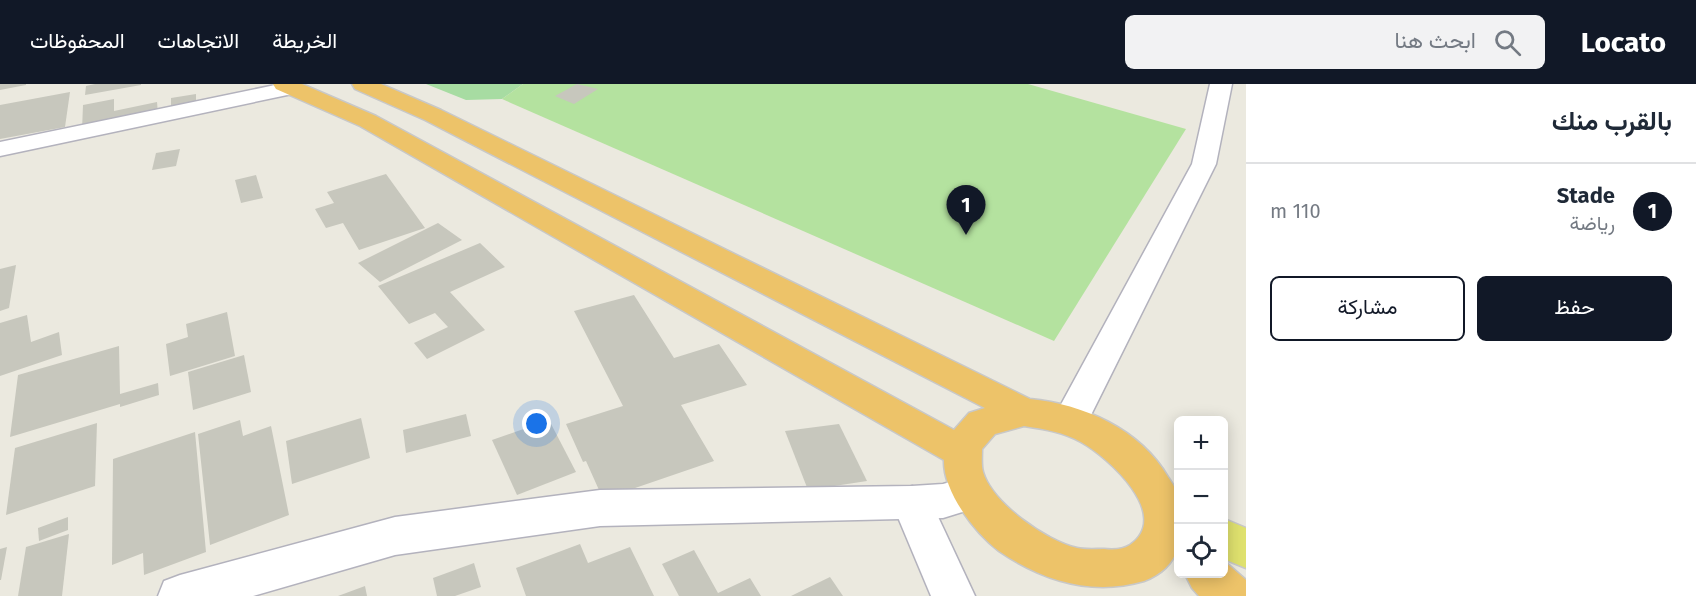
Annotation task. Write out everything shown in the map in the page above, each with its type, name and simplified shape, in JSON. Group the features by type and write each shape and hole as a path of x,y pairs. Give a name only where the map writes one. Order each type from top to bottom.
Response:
{"highway":[{"path":"363,84 433,115 1024,412"},
{"path":"288,86 368,122 962,452"},
{"path":"1024,412 1046,414 1070,421 1102,435 1130,457 1152,483 1171,527 1146,560 1130,567 1109,571 1086,570 1051,560 1018,543 990,519 971,494 963,472 962,452 968,435 982,422 1000,414 1024,412"},
{"path":"1086,570 1123,596"},
{"path":"1212,578 1231,596"}],"main road":[{"path":"1228,540 1246,549"}],"street":[{"path":"1070,421 1204,164 1221,84"},
{"path":"0,149 288,86"},
{"path":"180,596 395,536 600,508 912,503 943,501 971,494"},
{"path":"912,503 953,596"}],"green space":[{"path":"426,84 523,84 502,99 466,100"},
{"path":"523,84 1028,84 1186,129 1054,341 502,99"}],"building":[{"path":"0,84 26,84 26,85 0,90"},
{"path":"95,84 141,85 85,95 86,86"},
{"path":"577,84 598,89 574,104 555,96"},
{"path":"70,92 65,127 0,139 0,105"},
{"path":"196,94 196,104 171,109 171,98"},
{"path":"114,99 114,111 157,102 158,114 82,130 83,105"},
{"path":"180,149 176,166 152,170 156,153"},
{"path":"386,174 425,228 359,250 343,223 326,228 315,209 334,203 327,192"},
{"path":"256,175 263,198 241,203 235,180"},
{"path":"438,223 462,240 380,282 358,263"},
{"path":"480,243 505,267 450,292 485,330 427,359 414,343 448,327 435,313 409,324 378,286"},
{"path":"16,265 9,308 0,311 0,269"},
{"path":"634,295 674,358 719,344 747,385 681,405 714,461 603,499 566,424 623,406 574,311"},
{"path":"227,312 235,356 170,376 166,344 188,337 186,324"},
{"path":"27,315 31,342 59,332 62,355 0,376 0,323"},
{"path":"119,346 120,394 158,383 159,395 120,407 120,404 10,437 18,375"},
{"path":"244,355 251,392 193,410 188,372"},
{"path":"466,414 471,436 406,453 403,430"},
{"path":"361,418 370,458 292,484 286,441"},
{"path":"240,420 243,436 271,426 289,515 210,545 198,434"},
{"path":"549,420 576,472 517,495 492,440"},
{"path":"97,423 95,486 6,515 15,448"},
{"path":"839,424 867,481 808,490 785,431"},
{"path":"195,432 206,552 144,575 143,553 112,565 113,459"},
{"path":"68,517 68,530 39,541 38,528"},
{"path":"69,534 62,596 18,596 26,547"},
{"path":"580,544 588,563 630,547 654,596 526,596 516,568"},
{"path":"7,547 1,580 0,580 0,549"},
{"path":"694,550 718,593 750,578 761,596 679,596 662,564"},
{"path":"474,563 481,587 455,596 437,596 433,578"},
{"path":"830,577 843,596 791,596"},
{"path":"365,586 367,596 338,596"}],"place":[{"name":"Stade","path":"966,235"}]}
